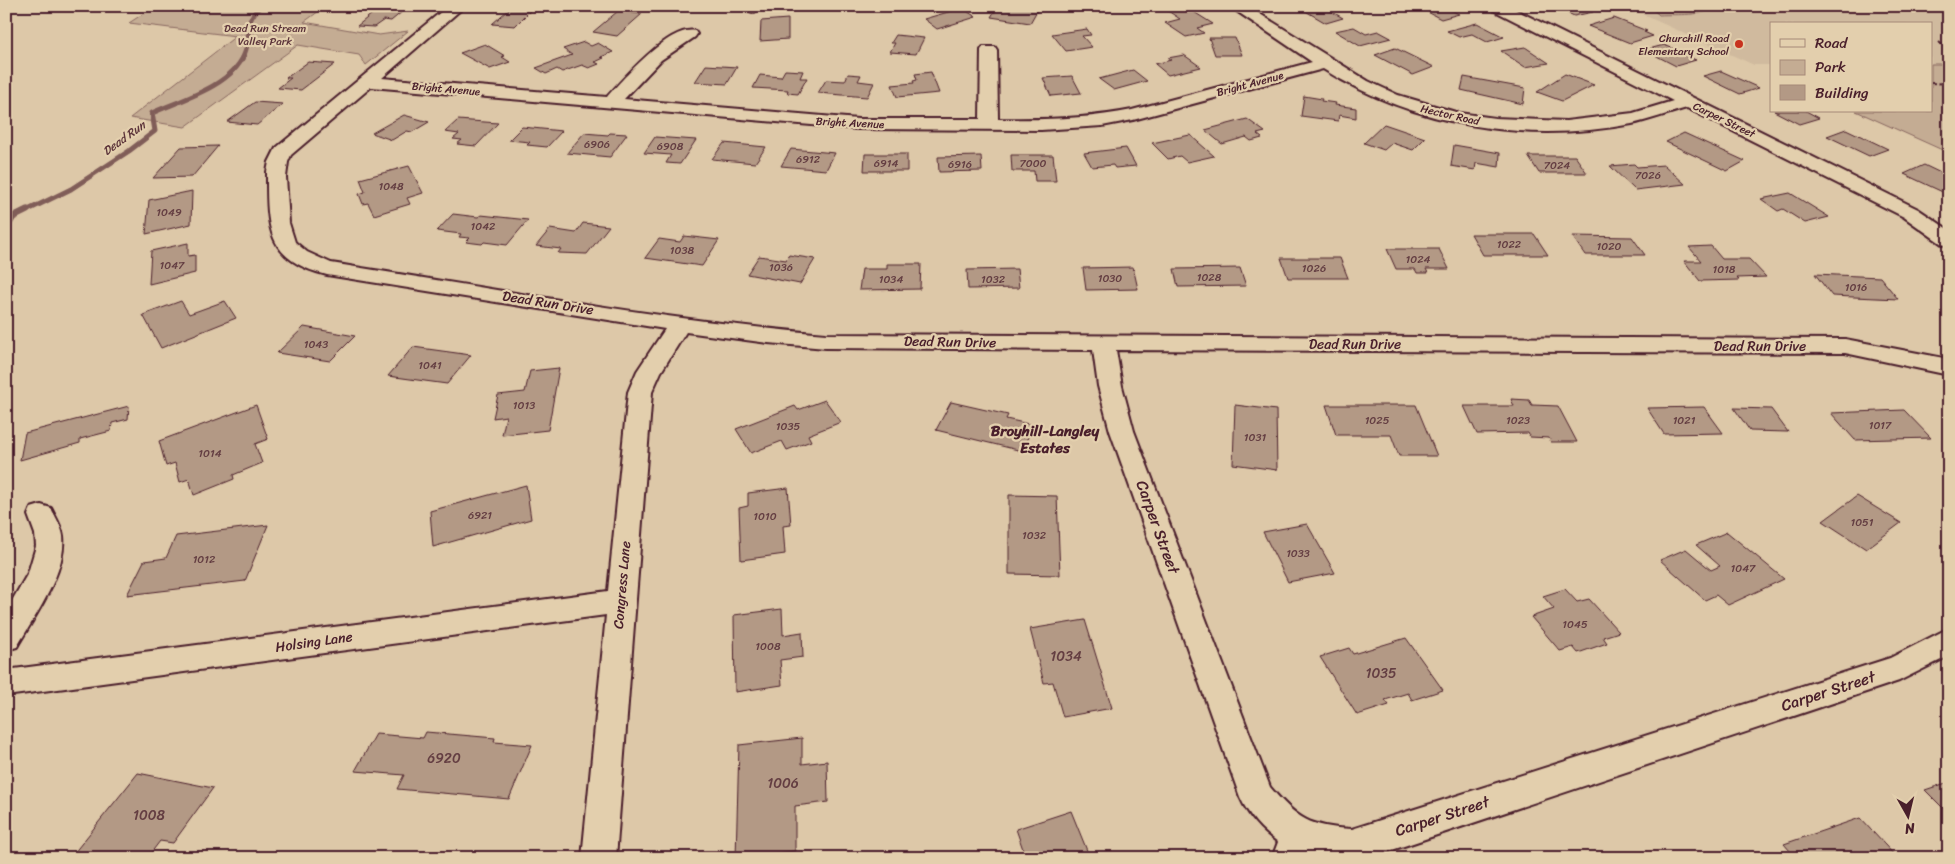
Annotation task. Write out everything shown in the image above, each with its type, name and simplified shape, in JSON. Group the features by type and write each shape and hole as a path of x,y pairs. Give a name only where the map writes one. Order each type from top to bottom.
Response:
{"street":[{"name":"Dead Run Drive","path":"458,6 283,152 277,162 278,227 282,240 291,252 306,262 327,269 680,324 768,336 826,341 1104,344 1845,346 1949,367"},
{"name":"Hector Road","path":"1236,6 1361,85 1407,104 1439,114 1492,123 1540,126 1603,123 1634,118 1688,102"},
{"name":"Carper Street","path":"1496,6 1911,213 1932,226 1949,240"},
{"path":"611,103 658,52 689,34"},
{"path":"989,50 989,125"},
{"name":"Bright Avenue","path":"367,82 858,124 1071,124 1133,115 1327,63"},
{"name":"Congress Lane","path":"599,858 640,392 649,371 680,324"},
{"name":"Carper Street","path":"1104,344 1110,386 1122,430 1257,797 1294,847 1352,846 1899,668 1949,641"},
{"path":"6,638 40,577 48,556 49,534 41,515"},
{"name":"Holsing Lane","path":"6,683 621,601"}],"path":[{"path":"1939,42 1949,51"},
{"path":"1932,83 1949,84"}],"shaded area":[{"name":"Churchill Road Elementary School","path":"1624,6 1949,6 1949,64 1932,64 1932,22 1770,22 1770,65 1754,65"}],"green space":[{"name":"Dead Run Stream Valley Park","path":"155,6 326,6 304,22 379,35 408,31 366,65 359,55 298,45 185,127 130,118 236,36 129,23"},
{"path":"1649,6 1718,6 1705,12 1659,15"},
{"path":"1932,64 1949,64 1949,153 1858,112 1932,112"}],"building":[{"path":"382,6 409,6 391,21 384,20 374,27 357,26"},
{"path":"728,6 767,6 754,14"},
{"path":"998,6 1039,7 1030,23 991,17"},
{"path":"1322,6 1343,18 1326,23 1302,9"},
{"path":"1416,6 1443,6 1459,14 1441,19"},
{"path":"1554,6 1582,6 1593,12 1574,16"},
{"path":"1186,7 1213,24 1197,28 1204,33 1186,37 1165,23 1180,19 1168,11"},
{"path":"962,8 976,17 937,29 924,19"},
{"path":"509,9 531,10 515,26 492,24"},
{"path":"618,11 642,14 617,36 593,32"},
{"path":"1614,18 1647,31 1644,32 1653,36 1630,43 1588,26"},
{"path":"788,19 788,39 760,41 761,21"},
{"path":"1477,23 1504,37 1487,42 1472,34 1459,37 1447,31"},
{"path":"1354,27 1366,34 1378,31 1391,38 1360,46 1335,31"},
{"path":"1087,29 1091,35 1082,36 1092,47 1066,51 1052,34"},
{"path":"896,35 924,38 916,54 890,52 895,43 891,43"},
{"path":"1209,38 1235,38 1242,55 1215,55"},
{"path":"584,42 591,46 598,43 613,52 601,57 604,58 595,62 599,64 589,68 582,65 562,72 557,69 546,74 536,68 572,55 563,49"},
{"path":"485,44 505,56 502,57 510,62 490,69 460,53"},
{"path":"1664,45 1690,55 1686,56 1696,60 1676,66 1645,50"},
{"path":"1525,47 1549,63 1525,67 1501,51"},
{"path":"1395,48 1434,67 1413,75 1375,55"},
{"path":"1184,55 1201,67 1168,75 1155,64 1171,60 1168,58"},
{"path":"308,62 335,64 301,90 278,88 291,78 286,78"},
{"path":"706,65 737,67 727,84 695,82"},
{"path":"785,70 803,71 800,78 807,78 798,94 787,93 788,90 753,88 760,75 781,77"},
{"path":"1133,70 1147,81 1114,90 1099,79"},
{"path":"1721,71 1759,88 1740,94 1703,76"},
{"path":"931,72 939,93 897,97 892,85 914,83 913,81 917,80 915,74"},
{"path":"848,74 861,75 858,81 874,83 867,97 818,93 826,80 845,81"},
{"path":"1565,74 1594,85 1562,101 1537,92"},
{"path":"1072,76 1081,93 1051,96 1043,78"},
{"path":"1464,77 1525,88 1523,104 1461,90"},
{"path":"1304,96 1336,103 1335,105 1356,108 1356,118 1339,115 1338,121 1301,116"},
{"path":"255,102 283,104 257,125 227,122"},
{"path":"1776,112 1808,112 1819,118 1799,124"},
{"path":"404,115 429,122 412,132 407,131 392,140 372,133"},
{"path":"1247,119 1265,132 1257,134 1262,138 1251,141 1246,137 1222,144 1205,130"},
{"path":"458,120 498,123 476,146 457,144 462,140 453,139 459,134 445,132"},
{"path":"1384,124 1425,138 1413,150 1392,143 1384,150 1364,143"},
{"path":"522,127 562,131 547,147 527,145 530,142 509,140"},
{"path":"1846,129 1888,149 1869,156 1827,136"},
{"path":"584,133 627,134 610,157 567,153"},
{"path":"1684,133 1745,161 1727,171 1666,142"},
{"path":"1190,135 1214,156 1187,162 1180,156 1168,159 1152,143"},
{"path":"655,137 696,140 680,164 666,163 671,155 644,153"},
{"path":"724,143 766,147 755,163 712,159"},
{"path":"1454,145 1500,153 1499,167 1476,163 1475,170 1451,166"},
{"path":"218,146 192,177 153,178 181,147"},
{"path":"1126,148 1136,166 1115,168 1113,165 1092,167 1084,153"},
{"path":"791,149 835,153 826,170 781,166"},
{"path":"865,154 907,154 907,171 864,171"},
{"path":"1011,155 1053,155 1056,181 1035,181 1034,171 1012,171"},
{"path":"981,156 982,171 939,172 938,157"},
{"path":"1528,156 1575,156 1587,173 1539,173"},
{"path":"1634,164 1637,167 1664,165 1685,184 1635,190 1610,166"},
{"path":"1924,165 1949,177 1949,195 1904,174"},
{"path":"409,166 423,193 407,198 410,204 374,215 368,203 363,204 359,194 365,192 360,179"},
{"path":"192,191 191,224 146,234 149,200"},
{"path":"1790,193 1829,217 1805,223 1783,209 1778,211 1761,199"},
{"path":"453,214 528,220 507,245 484,242 482,244 466,242 470,238 459,237 461,234 437,231"},
{"path":"583,223 609,226 587,254 558,253 561,249 536,246 550,229 576,233"},
{"path":"1471,234 1534,234 1548,255 1483,255"},
{"path":"684,236 719,240 702,266 645,258 659,239 680,242"},
{"path":"1572,236 1632,237 1645,255 1585,255"},
{"path":"188,243 188,256 195,255 195,273 149,284 151,251"},
{"path":"1711,246 1722,259 1749,259 1766,277 1700,281 1684,261 1701,261 1689,247"},
{"path":"1387,249 1439,249 1449,269 1426,269 1428,273 1417,273 1415,269 1396,269"},
{"path":"789,255 815,259 800,284 747,274 759,256 786,260"},
{"path":"1281,258 1340,258 1348,278 1288,278"},
{"path":"887,264 921,264 920,289 859,290 862,269 887,269"},
{"path":"1133,267 1138,289 1086,290 1083,268"},
{"path":"1240,268 1246,286 1178,287 1174,269"},
{"path":"1017,269 1019,288 968,289 967,270"},
{"path":"1815,274 1880,277 1898,299 1832,296"},
{"path":"181,301 189,314 225,301 236,318 161,348 143,315"},
{"path":"304,327 355,336 330,361 277,353"},
{"path":"413,347 471,355 447,384 388,376"},
{"path":"559,368 548,430 502,435 506,416 493,418 498,395 525,392 530,371"},
{"path":"1511,399 1529,400 1532,405 1558,406 1577,442 1551,442 1549,438 1530,437 1528,433 1477,434 1464,406 1514,406"},
{"path":"825,400 841,422 808,435 811,441 787,450 782,441 751,453 736,429 795,406 798,410"},
{"path":"951,402 1008,415 1006,419 1033,425 1022,451 936,430"},
{"path":"256,405 268,439 255,444 262,463 233,475 234,479 194,495 189,479 180,482 175,463 166,466 159,441"},
{"path":"1235,405 1276,410 1277,470 1233,464"},
{"path":"1326,405 1416,405 1437,456 1399,456 1391,435 1336,435"},
{"path":"129,406 128,419 112,423 111,431 80,439 80,443 20,460 25,433"},
{"path":"1704,407 1723,433 1664,434 1647,408"},
{"path":"1734,408 1771,409 1788,432 1750,431"},
{"path":"1904,410 1931,438 1855,440 1831,413"},
{"path":"526,485 531,519 433,547 430,511"},
{"path":"788,488 791,525 783,526 785,554 741,560 739,508 748,506 748,493"},
{"path":"1009,495 1057,496 1060,575 1009,574"},
{"path":"1857,496 1901,523 1866,549 1823,521"},
{"path":"1307,524 1335,573 1288,582 1263,532"},
{"path":"268,525 245,581 127,595 144,561 166,558 176,536"},
{"path":"1727,532 1784,579 1728,605 1716,595 1705,600 1660,560 1686,549 1711,570 1720,566 1696,545"},
{"path":"1565,589 1577,602 1589,599 1619,632 1603,637 1607,643 1578,653 1573,647 1560,651 1531,617 1554,609 1543,596"},
{"path":"782,609 783,635 802,632 803,657 780,660 782,685 735,692 734,615"},
{"path":"1085,620 1112,708 1063,717 1053,682 1044,683 1030,629"},
{"path":"1406,638 1443,690 1412,700 1408,693 1385,700 1389,705 1357,715 1320,657 1349,648 1353,654"},
{"path":"426,732 495,738 494,742 532,745 509,799 397,789 404,775 355,771 376,734 423,738"},
{"path":"802,738 802,764 827,761 828,802 795,806 795,851 736,858 739,745"},
{"path":"138,773 213,788 173,843 160,841 147,858 70,858"},
{"path":"1949,782 1949,814 1925,790"},
{"path":"1071,811 1090,858 1026,858 1016,829"},
{"path":"1860,818 1897,858 1796,858 1784,844"}],"waterway":[{"name":"Dead Run","path":"24,212 71,189 129,151 155,131 152,113 204,91 228,75 238,66 244,55 247,48 250,23 255,12 261,6"},
{"name":"Dead Run","path":"6,229 13,217 27,210"}],"place":[{"name":"Churchill Road Elementary School","path":"1739,44"}],"district":[{"name":"Broyhill-Langley Estates","path":"1045,440"}]}
